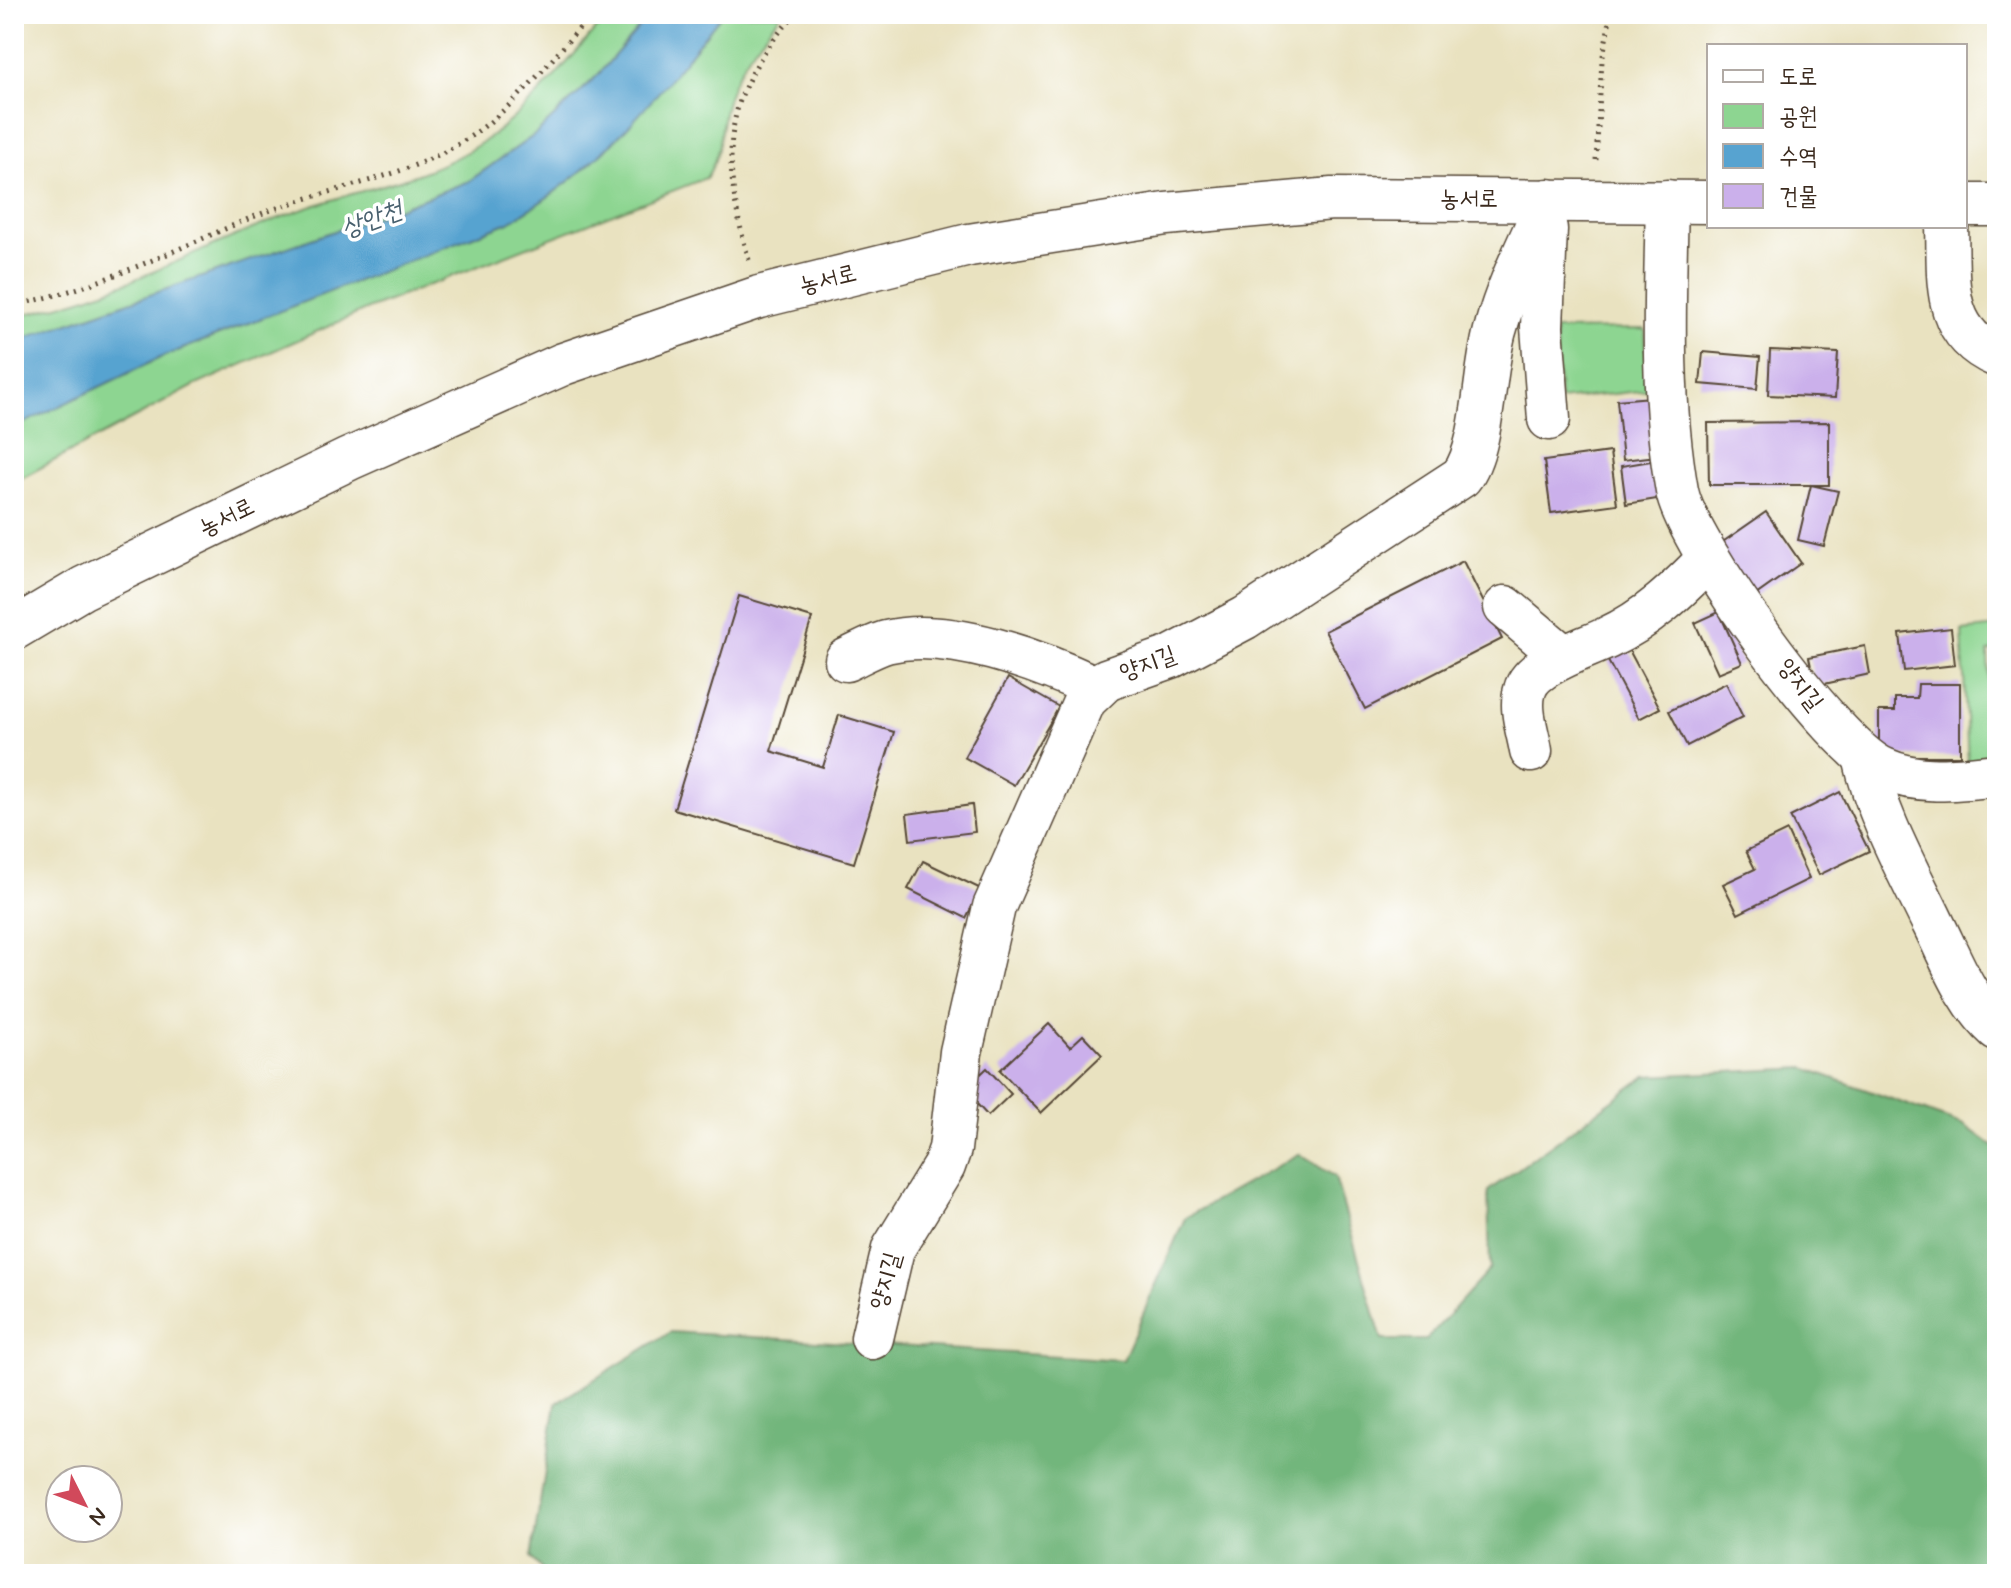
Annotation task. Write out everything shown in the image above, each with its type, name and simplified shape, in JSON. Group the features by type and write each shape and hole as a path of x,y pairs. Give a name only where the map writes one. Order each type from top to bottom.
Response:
{"street":[{"name":"농서로","path":"14,629 83,588 349,459 563,364 759,297 969,245 1166,214 1332,199 1707,202"},
{"path":"1548,200 1542,297 1549,419"},
{"name":"양지길","path":"872,1338 893,1249 944,1166 950,1149 961,1052 994,907 1085,700 1095,687 1121,672 1171,657 1233,624 1461,477 1474,457 1486,365 1497,323 1548,200"},
{"name":"양지길","path":"1667,201 1663,334 1678,492 1685,516 1708,559 1812,704 1864,757 1882,769 1921,779 1997,775"},
{"path":"1967,205 1997,205"},
{"path":"1947,228 1949,284 1957,325 1969,338 1997,356"},
{"path":"1531,751 1523,704 1525,687 1563,656 1606,639 1659,608 1708,559"},
{"path":"1505,607 1563,656"},
{"path":"846,660 885,642 917,639 960,642 1056,669 1095,687"},
{"path":"1864,757 1870,785 1891,837 1974,1003 1997,1029"}],"path":[{"path":"14,305 96,283 259,215 384,174 465,140 497,117 592,14"},
{"path":"759,297 738,222 729,153 735,114 751,72 795,14"},
{"path":"1595,200 1597,120 1611,14"}],"green space":[{"path":"609,14 650,14 598,75 536,134 469,181 392,211 14,342 14,316 90,296 273,220 398,181 461,155 517,115"},
{"path":"722,14 781,14 739,72 726,104 715,159 706,178 370,308 194,386 14,482 14,428 20,424 162,357 509,222 541,202 571,179 625,128 675,73"},
{"path":"1645,329 1649,390 1560,400 1555,330"},
{"path":"1997,627 1997,650 1988,652 1992,761 1968,765 1962,631"},
{"path":"1805,1068 1964,1125 1997,1149 1997,1574 546,1574 531,1558 556,1403 671,1332 1123,1360 1185,1218 1299,1154 1335,1177 1382,1340 1426,1340 1490,1269 1488,1191 1646,1076"}],"water":[{"name":"상안천","path":"650,14 722,14 626,129 573,178 543,200 509,222 162,357 14,428 14,342 392,211 469,181 536,134 598,75"}],"building":[{"path":"1770,350 1838,353 1835,398 1768,395"},
{"path":"1703,352 1760,357 1757,389 1700,384"},
{"path":"1651,397 1657,456 1623,460 1617,400"},
{"path":"1829,422 1829,485 1709,485 1708,423"},
{"path":"1610,452 1617,504 1551,513 1544,461"},
{"path":"1657,460 1663,498 1626,504 1621,466"},
{"path":"1811,485 1838,491 1824,546 1798,540"},
{"path":"1766,512 1801,563 1753,597 1717,546"},
{"path":"1463,561 1502,639 1365,709 1325,631"},
{"path":"739,596 812,618 771,751 823,767 839,715 894,732 854,863 674,809"},
{"path":"1719,612 1742,663 1718,673 1695,623"},
{"path":"1951,628 1955,665 1904,671 1900,634"},
{"path":"1865,646 1870,674 1815,686 1809,657"},
{"path":"1629,650 1660,708 1639,719 1608,661"},
{"path":"1008,678 1059,707 1014,785 964,757"},
{"path":"1726,683 1743,717 1687,746 1669,711"},
{"path":"1918,684 1960,684 1960,756 1890,756 1879,747 1879,711 1895,711 1895,698 1917,698"},
{"path":"1840,792 1869,851 1819,875 1790,817"},
{"path":"972,805 975,832 910,840 907,814"},
{"path":"1787,831 1809,879 1738,914 1723,884 1755,869 1746,851"},
{"path":"923,861 981,889 966,918 908,889"},
{"path":"1049,1024 1070,1047 1083,1035 1102,1055 1041,1113 1000,1070"},
{"path":"987,1068 1011,1094 988,1116 964,1090"}]}
